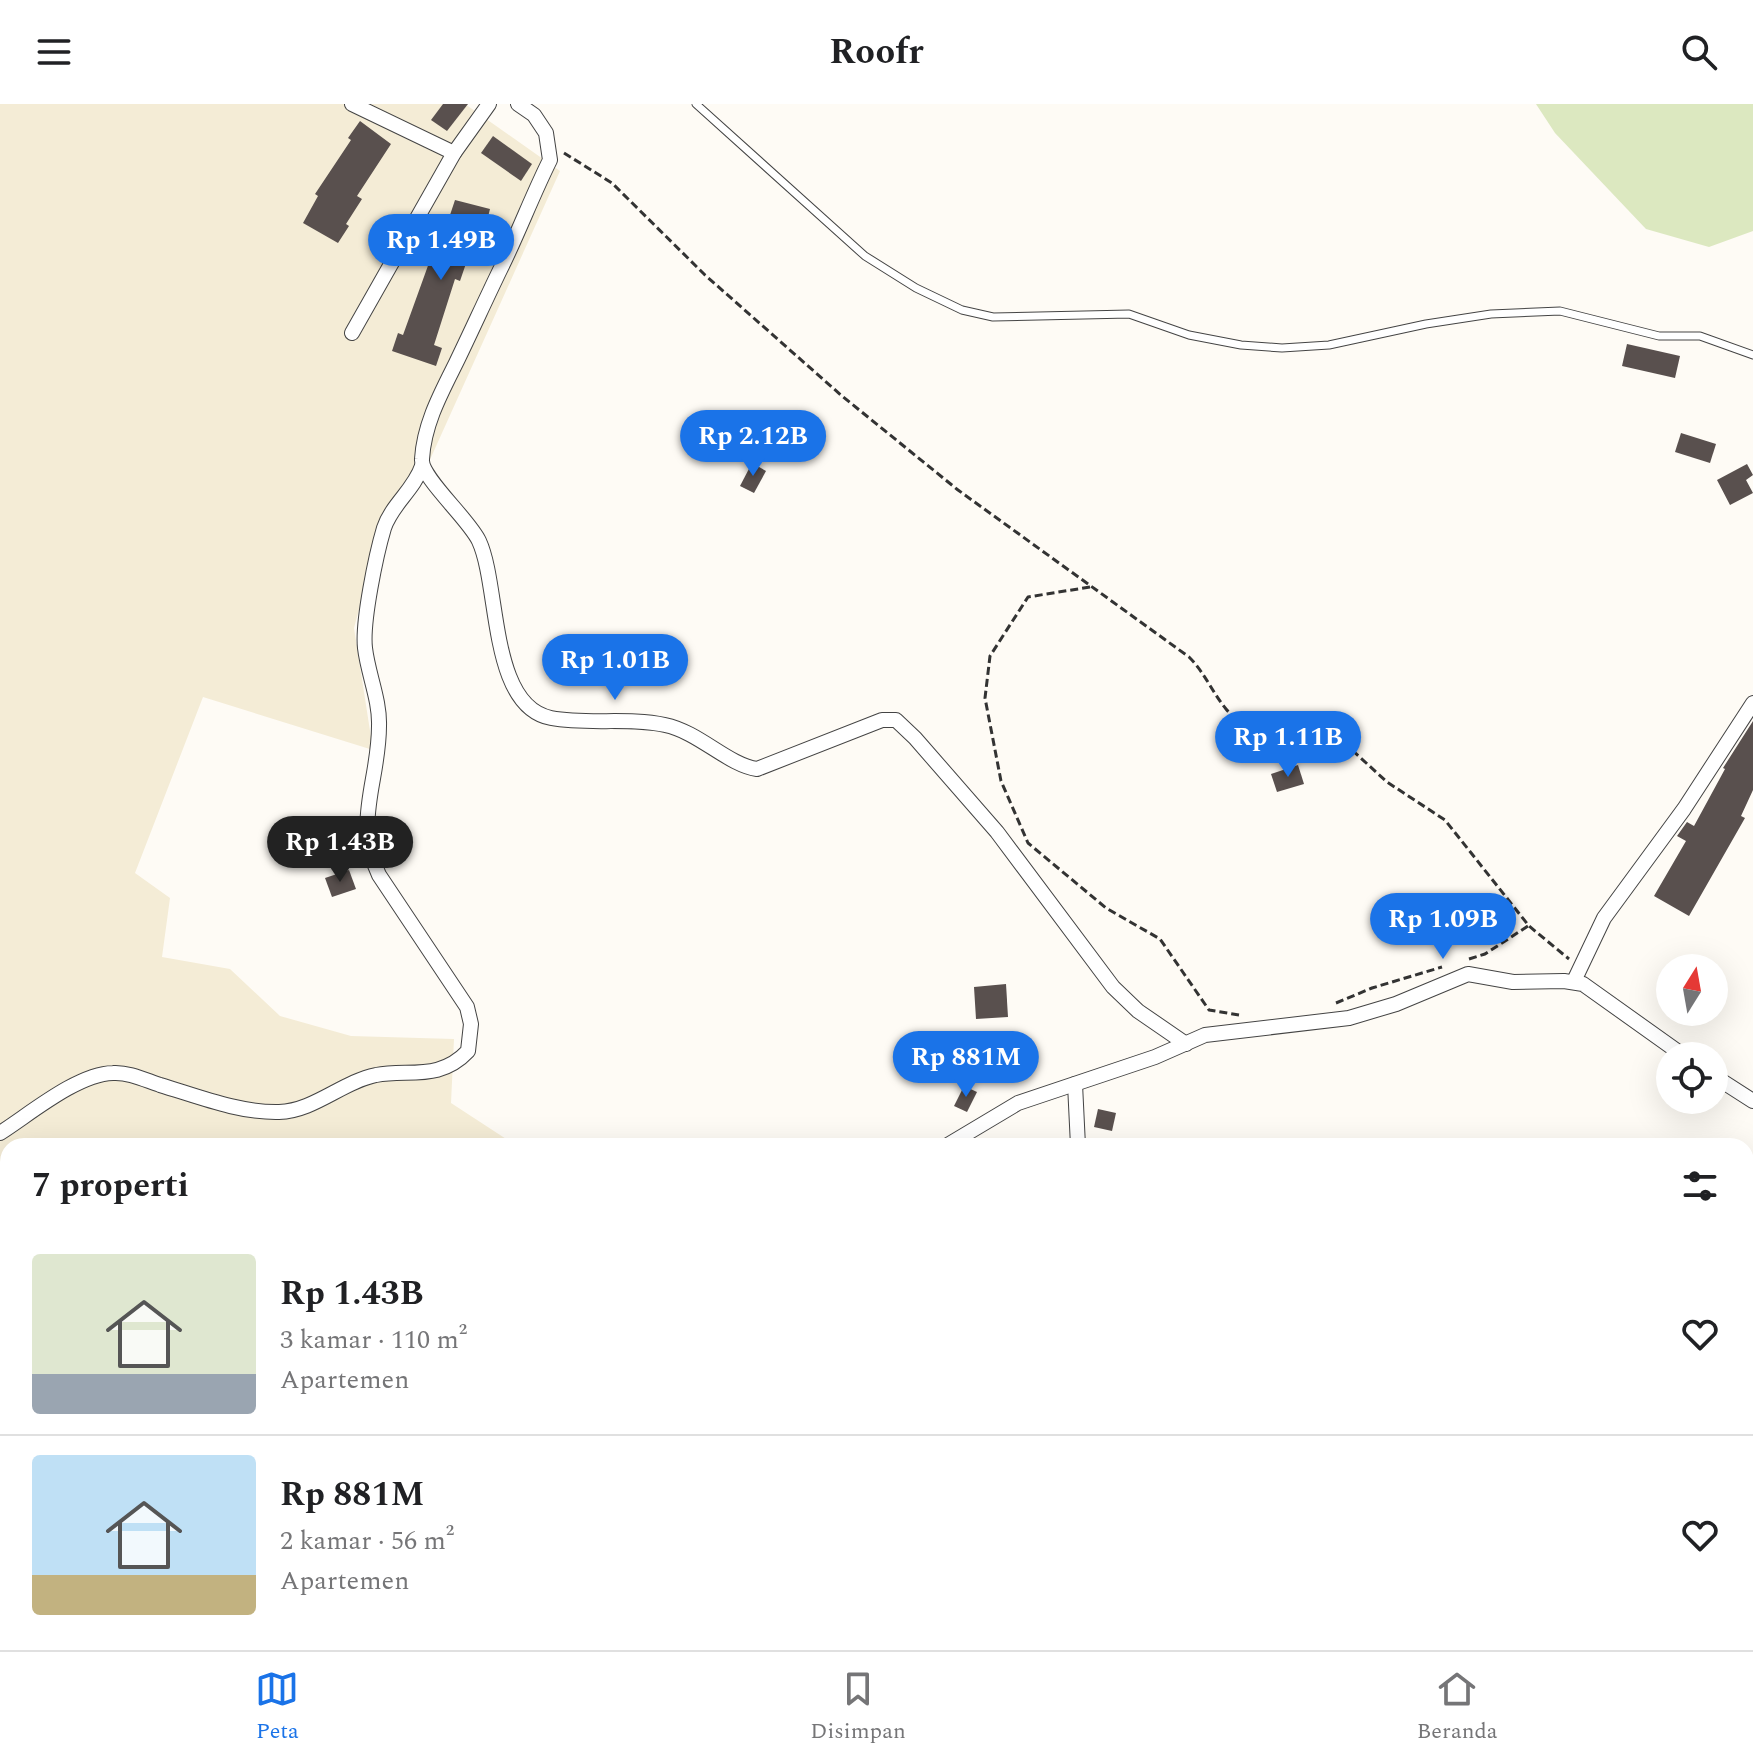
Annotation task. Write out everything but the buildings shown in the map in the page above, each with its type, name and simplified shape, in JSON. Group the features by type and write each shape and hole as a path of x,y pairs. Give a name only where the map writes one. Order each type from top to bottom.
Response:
{"street":[{"path":"352,104 454,153"},
{"path":"352,333 454,153 489,104"},
{"path":"0,1133 65,1091 105,1074 124,1073 220,1102 282,1112 304,1107 377,1075 428,1073 468,1051 471,1024 467,1007 394,902 374,863 367,836 367,810 379,742 379,719 365,649 366,616 385,528 400,500 417,480 433,411 550,160 550,145 534,115 518,104"},
{"path":"422,466 479,542 489,572 505,666 529,706 548,717 654,723 678,728 740,764 757,769 882,720 896,720 997,832 1113,987 1138,1011 1186,1044"},
{"path":"1576,974 1604,918 1684,809 1753,703"},
{"path":"959,1138 1006,1108 1205,1035 1327,1023 1361,1015 1468,974 1513,982 1576,974 1665,1042"},
{"path":"1075,1084 1078,1138"},
{"path":"1728,1085 1753,1101"}],"lane":[{"path":"696,104 865,256 916,288 962,310 993,317 1129,314 1189,335 1241,345 1282,348 1329,345 1491,314 1560,311 1659,336 1700,336 1753,355"}],"path":[{"path":"550,145 612,183 705,275 842,396 958,490 1189,657 1203,671 1226,709 1234,716 1265,726 1317,726 1329,729 1387,782 1434,810 1529,926 1576,974"},
{"path":"1090,587 1028,597 990,656 985,698 1001,781 1028,843 1106,908 1160,939 1209,1010 1248,1016"},
{"path":"1456,963 1485,954 1529,926"},
{"path":"1336,1003 1372,988 1442,967"}],"shaded area":[{"path":"0,104 465,104 560,171 419,484 382,525 354,628 373,750 203,697 135,873 170,898 162,957 230,969 280,1016 351,1036 454,1039 451,1103 505,1138 0,1138"}],"green space":[{"path":"1536,104 1753,104 1753,231 1709,247 1646,229 1555,133"}]}
